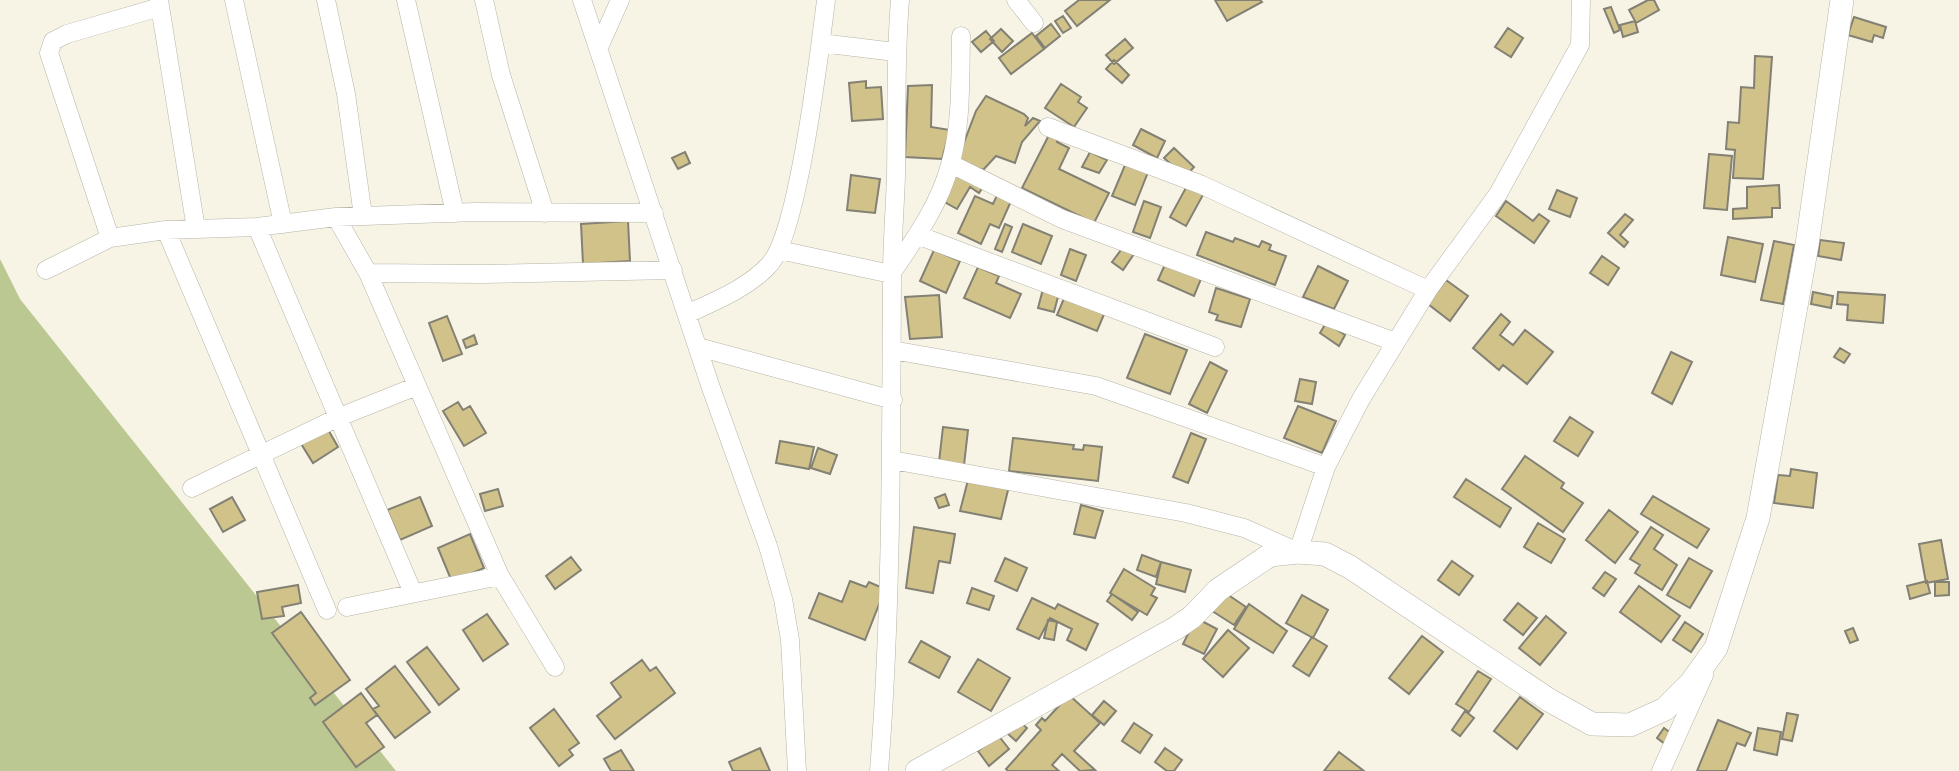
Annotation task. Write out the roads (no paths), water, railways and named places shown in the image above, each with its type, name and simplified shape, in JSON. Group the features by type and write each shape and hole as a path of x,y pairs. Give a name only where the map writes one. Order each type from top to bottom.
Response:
{"main road":[{"path":"917,771 1176,628 1247,567 1270,555 1298,552 1325,554 1350,567 1549,700 1592,724 1630,724 1665,709 1691,683 1716,648 1758,518 1807,246 1842,0"}],"street":[{"path":"234,0 283,224"},
{"path":"326,0 346,94 363,216"},
{"path":"406,0 455,213"},
{"path":"484,0 501,75 545,213"},
{"path":"582,0 783,598 792,661 797,771"},
{"path":"599,47 620,0"},
{"path":"687,314 735,291 769,265 779,250 802,162 826,0"},
{"path":"879,771 888,660 893,400 891,274 896,176 895,52 900,0"},
{"path":"1016,0 1034,23"},
{"path":"892,460 1186,513 1244,528 1298,552 1326,467 1395,342 1428,290 1498,194 1569,67 1580,45 1581,0"},
{"path":"110,238 50,53 53,41 67,34 160,4 196,229"},
{"path":"891,274 933,209 951,164 959,110 961,36"},
{"path":"821,43 895,52"},
{"path":"1048,127 1202,185 1428,290"},
{"path":"951,164 1062,219 1395,342"},
{"path":"46,270 110,238 166,230 257,227 363,216 654,213"},
{"path":"336,217 368,273 500,576 555,667"},
{"path":"257,227 413,593"},
{"path":"166,230 327,610"},
{"path":"917,235 1214,347"},
{"path":"779,250 891,274"},
{"path":"368,273 482,274 673,270"},
{"path":"698,347 893,400"},
{"path":"892,350 1096,386 1326,467"},
{"path":"192,488 337,418 417,386"},
{"path":"347,607 500,576"},
{"path":"1661,771 1716,648"}]}
